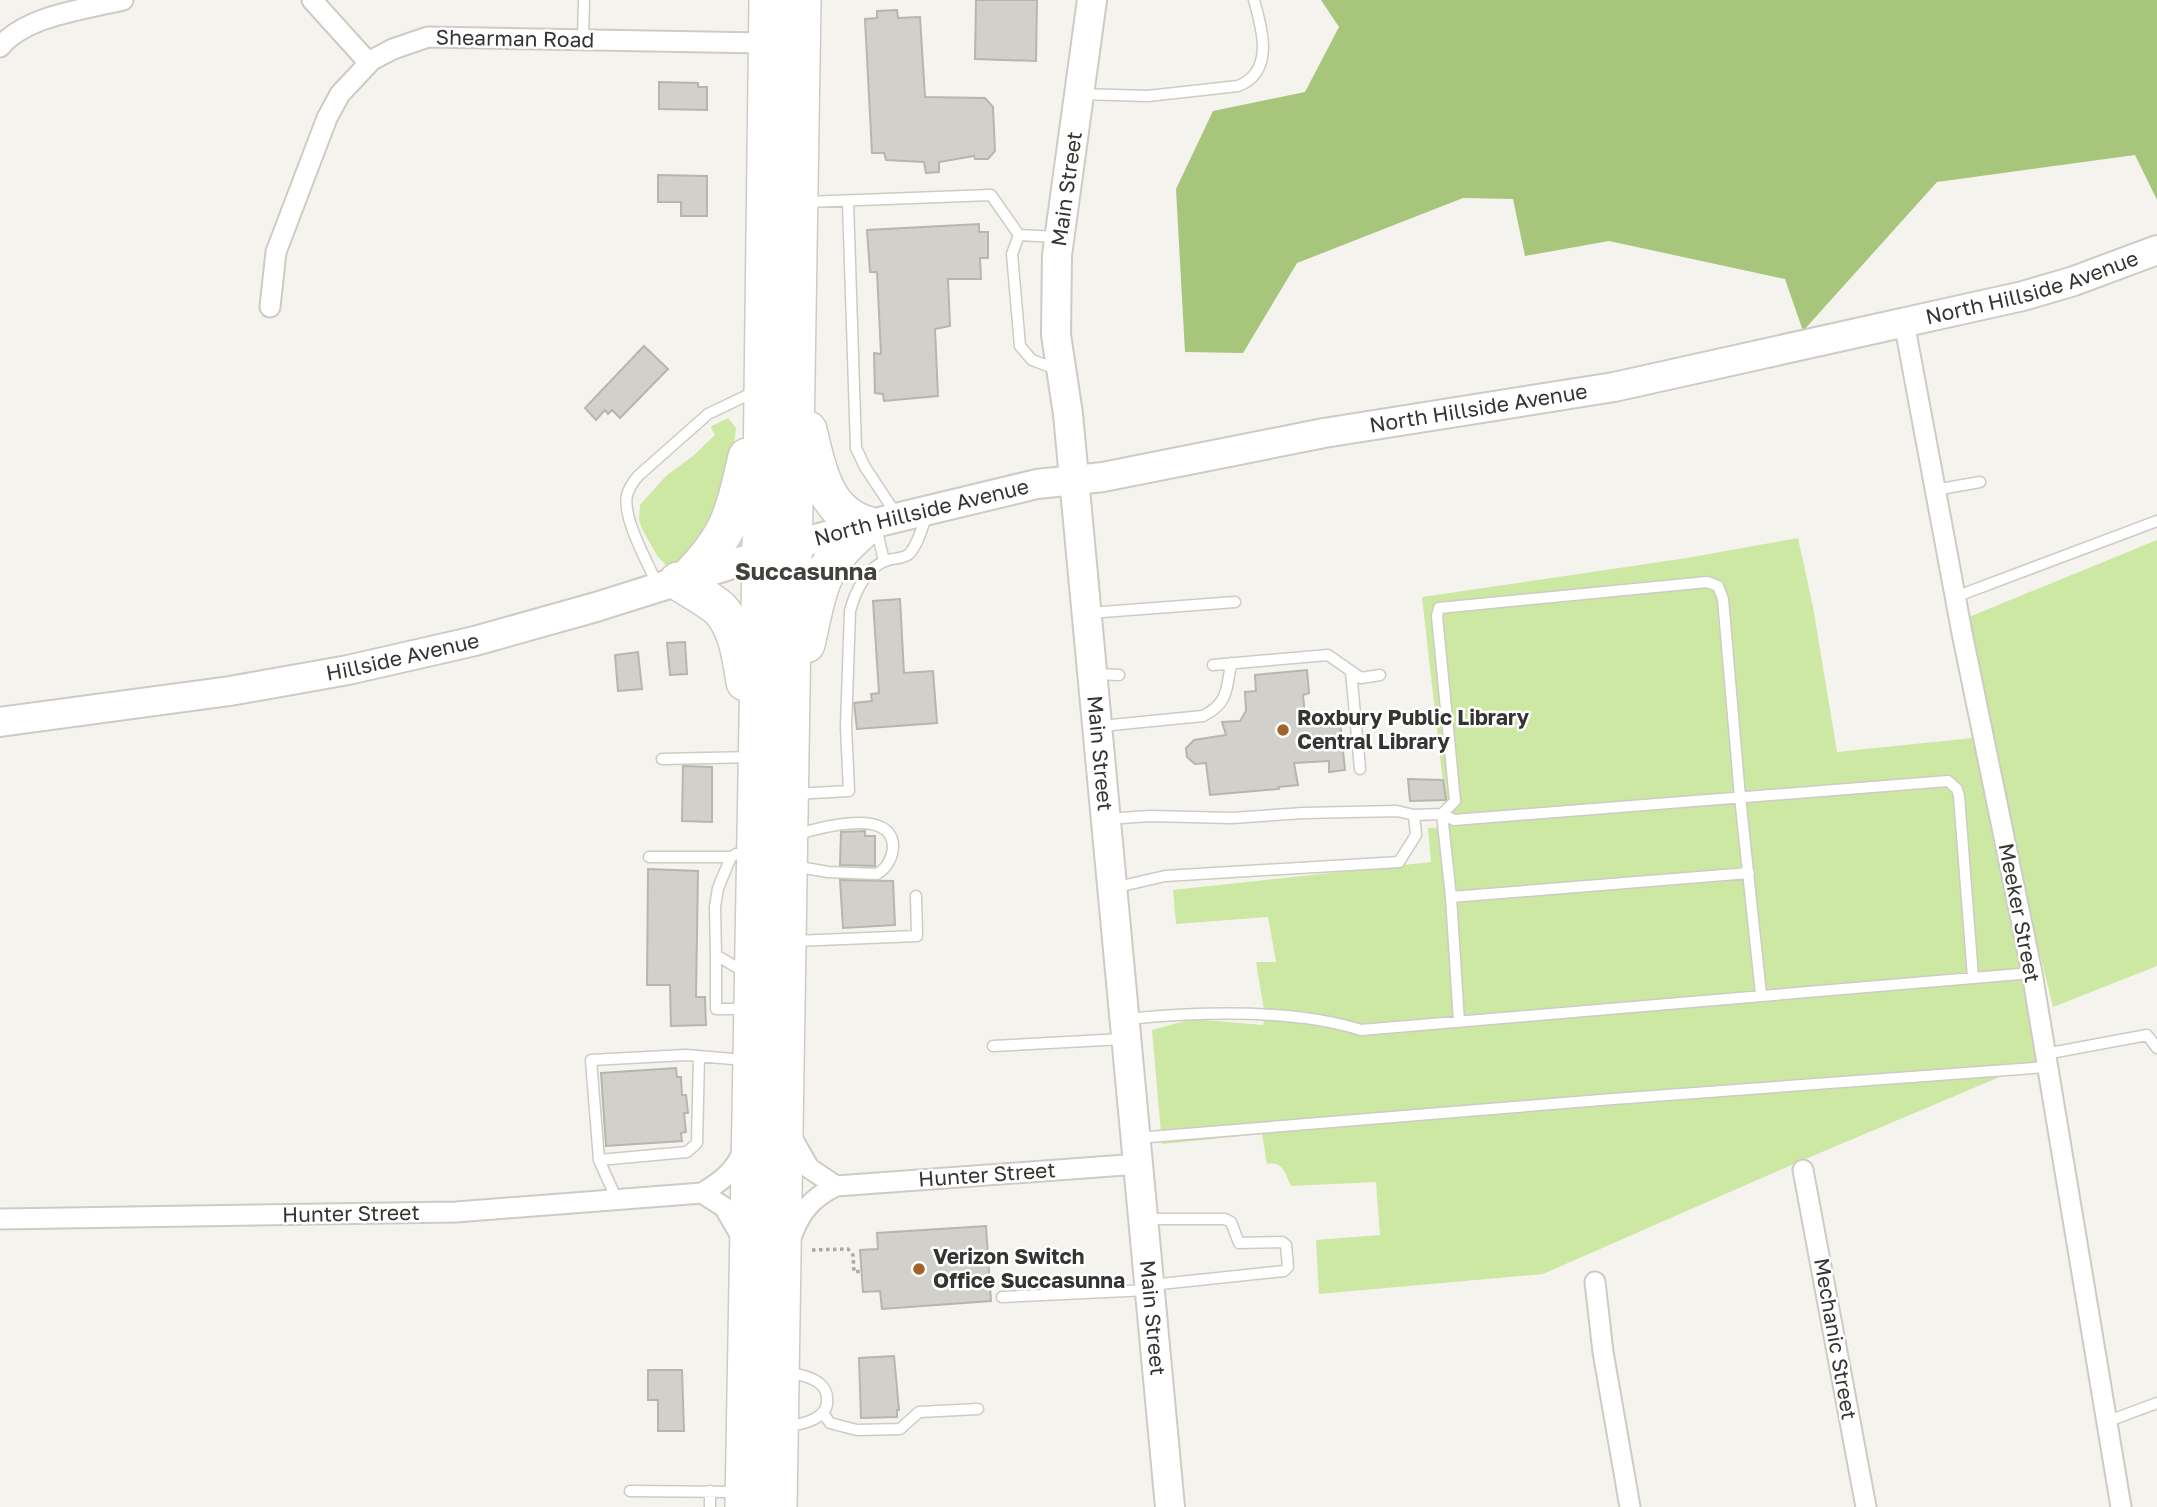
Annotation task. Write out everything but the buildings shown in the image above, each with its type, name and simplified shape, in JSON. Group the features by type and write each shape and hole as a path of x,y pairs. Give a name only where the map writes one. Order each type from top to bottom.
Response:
{"highway":[{"path":"733,1497 781,1256 750,1135 752,1061 740,998 765,851 789,794 790,720 777,550 768,0"},
{"path":"778,1507 786,941 765,851 756,753 741,661 731,626 720,609 675,582 714,550 730,524 752,436 774,392 799,202 802,0"},
{"path":"774,392 832,501 846,515 880,522"},
{"path":"790,720 821,584 833,560 880,522"},
{"path":"756,753 777,550"}],"main road":[{"name":"Main Street","path":"1092,0 1059,237 1056,335 1074,480 1086,613 1105,674 1097,727 1170,1507"},
{"name":"North Hillside Avenue","path":"777,550 1037,484 1103,477 1324,433 1614,387 2023,296 2074,281 2157,250"},
{"name":"Hillside Avenue","path":"0,722 230,691 348,670 475,641 777,550"}],"street":[{"path":"0,47 9,36 47,19 123,0"},
{"path":"312,0 369,63"},
{"name":"Shearman Road","path":"270,307 276,252 327,118 340,94 369,63 393,49 428,37 768,43"},
{"name":"Meeker Street","path":"1904,322 1955,597 2032,973 2121,1507"},
{"path":"785,1111 791,1136 807,1165 835,1186"},
{"path":"702,1193 722,1181 733,1170 750,1135"},
{"name":"Hunter Street","path":"835,1186 1138,1151"},
{"name":"Mechanic Street","path":"1803,1170 1866,1507"},
{"path":"702,1193 716,1200 781,1256 803,1210 817,1195 835,1186"},
{"name":"Hunter Street","path":"0,1219 457,1212 702,1193"},
{"path":"1595,1282 1603,1352 1630,1507"}],"lane":[{"path":"583,39 584,0"},
{"path":"1080,94 1148,96 1246,83 1259,67 1264,36 1255,0"},
{"path":"799,202 991,195 1019,235"},
{"path":"848,202 856,448 880,522 884,561"},
{"path":"1019,235 1059,237"},
{"path":"1019,235 1012,254 1020,346 1032,360 1062,371"},
{"path":"675,582 628,513 627,495 631,485 708,414 774,392"},
{"path":"1934,490 1980,482"},
{"path":"789,794 849,790 846,727 850,611 853,598 862,582 884,561 906,557 914,548 929,511"},
{"path":"1955,597 2157,522"},
{"path":"1442,814 1455,801 1437,616 1439,608 1707,582 1718,586 1723,599 1761,994"},
{"path":"1086,613 1235,602"},
{"path":"1213,665 1328,654 1361,678 1380,675"},
{"path":"1097,727 1203,716 1214,711 1226,696 1231,663"},
{"path":"1351,671 1360,769"},
{"path":"662,759 756,753"},
{"path":"1106,819 1150,816 1232,818 1397,811 1414,815 1442,814 1454,820 1941,779 1953,784 1959,796 1973,977"},
{"path":"1442,814 1451,897 1459,1022"},
{"path":"1112,888 1166,876 1399,862 1416,835 1414,815"},
{"path":"649,857 765,851 828,872 877,874 886,866 893,848 889,832 882,826 865,823 831,826 765,851 718,888 715,918 716,955 740,998"},
{"path":"1451,897 1749,873"},
{"path":"786,941 917,936 916,896"},
{"path":"716,955 740,998"},
{"path":"993,1046 1126,1029 1190,1013 1316,1018 1360,1030 2032,973"},
{"path":"1138,1151 1613,1099 2046,1060 2147,1035 2157,1048"},
{"path":"617,1200 599,1160 591,1060 686,1055 752,1061"},
{"path":"599,1160 687,1152 697,1143 699,1056"},
{"path":"1002,1297 1151,1287 1284,1271 1288,1267 1286,1245 1282,1242 1239,1243 1231,1222 1225,1219 1144,1219"},
{"path":"779,1429 799,1425 823,1413 828,1404 827,1393 818,1382 780,1370"},
{"path":"2106,1422 2157,1403"},
{"path":"823,1413 830,1423 857,1430 900,1429 919,1412 978,1409"},
{"path":"630,1490 733,1497"},
{"path":"710,1507 733,1497"}],"path":[{"path":"781,1256 848,1249 853,1255 854,1272 862,1271"}],"green space":[{"path":"1321,0 2157,0 2157,200 2135,155 1937,182 1803,331 1785,279 1609,241 1525,256 1513,199 1463,198 1297,263 1243,353 1185,352 1176,189 1213,111 1305,92 1339,27"},
{"path":"728,418 736,428 725,515 677,563 666,565 658,557 642,529 639,520 640,505 667,475 715,435 712,426"},
{"path":"1798,538 1813,607 1837,752 1972,738 2035,1015 2040,1060 1543,1274 1319,1294 1316,1240 1380,1235 1376,1182 1291,1186 1280,1166 1267,1164 1262,1134 1162,1144 1152,1030 1192,1019 1263,1025 1265,1016 1256,962 1276,962 1268,917 1176,924 1173,890 1431,862 1428,828 1448,827 1422,597 1687,558"},
{"path":"2157,540 2157,966 2053,1007 1987,738 1964,619"}],"place":[{"name":"Roxbury Public Library Central Library","path":"1283,730"},
{"name":"Verizon Switch Office Succasunna","path":"919,1269"}],"district":[{"name":"Succasunna","path":"806,572"}]}
